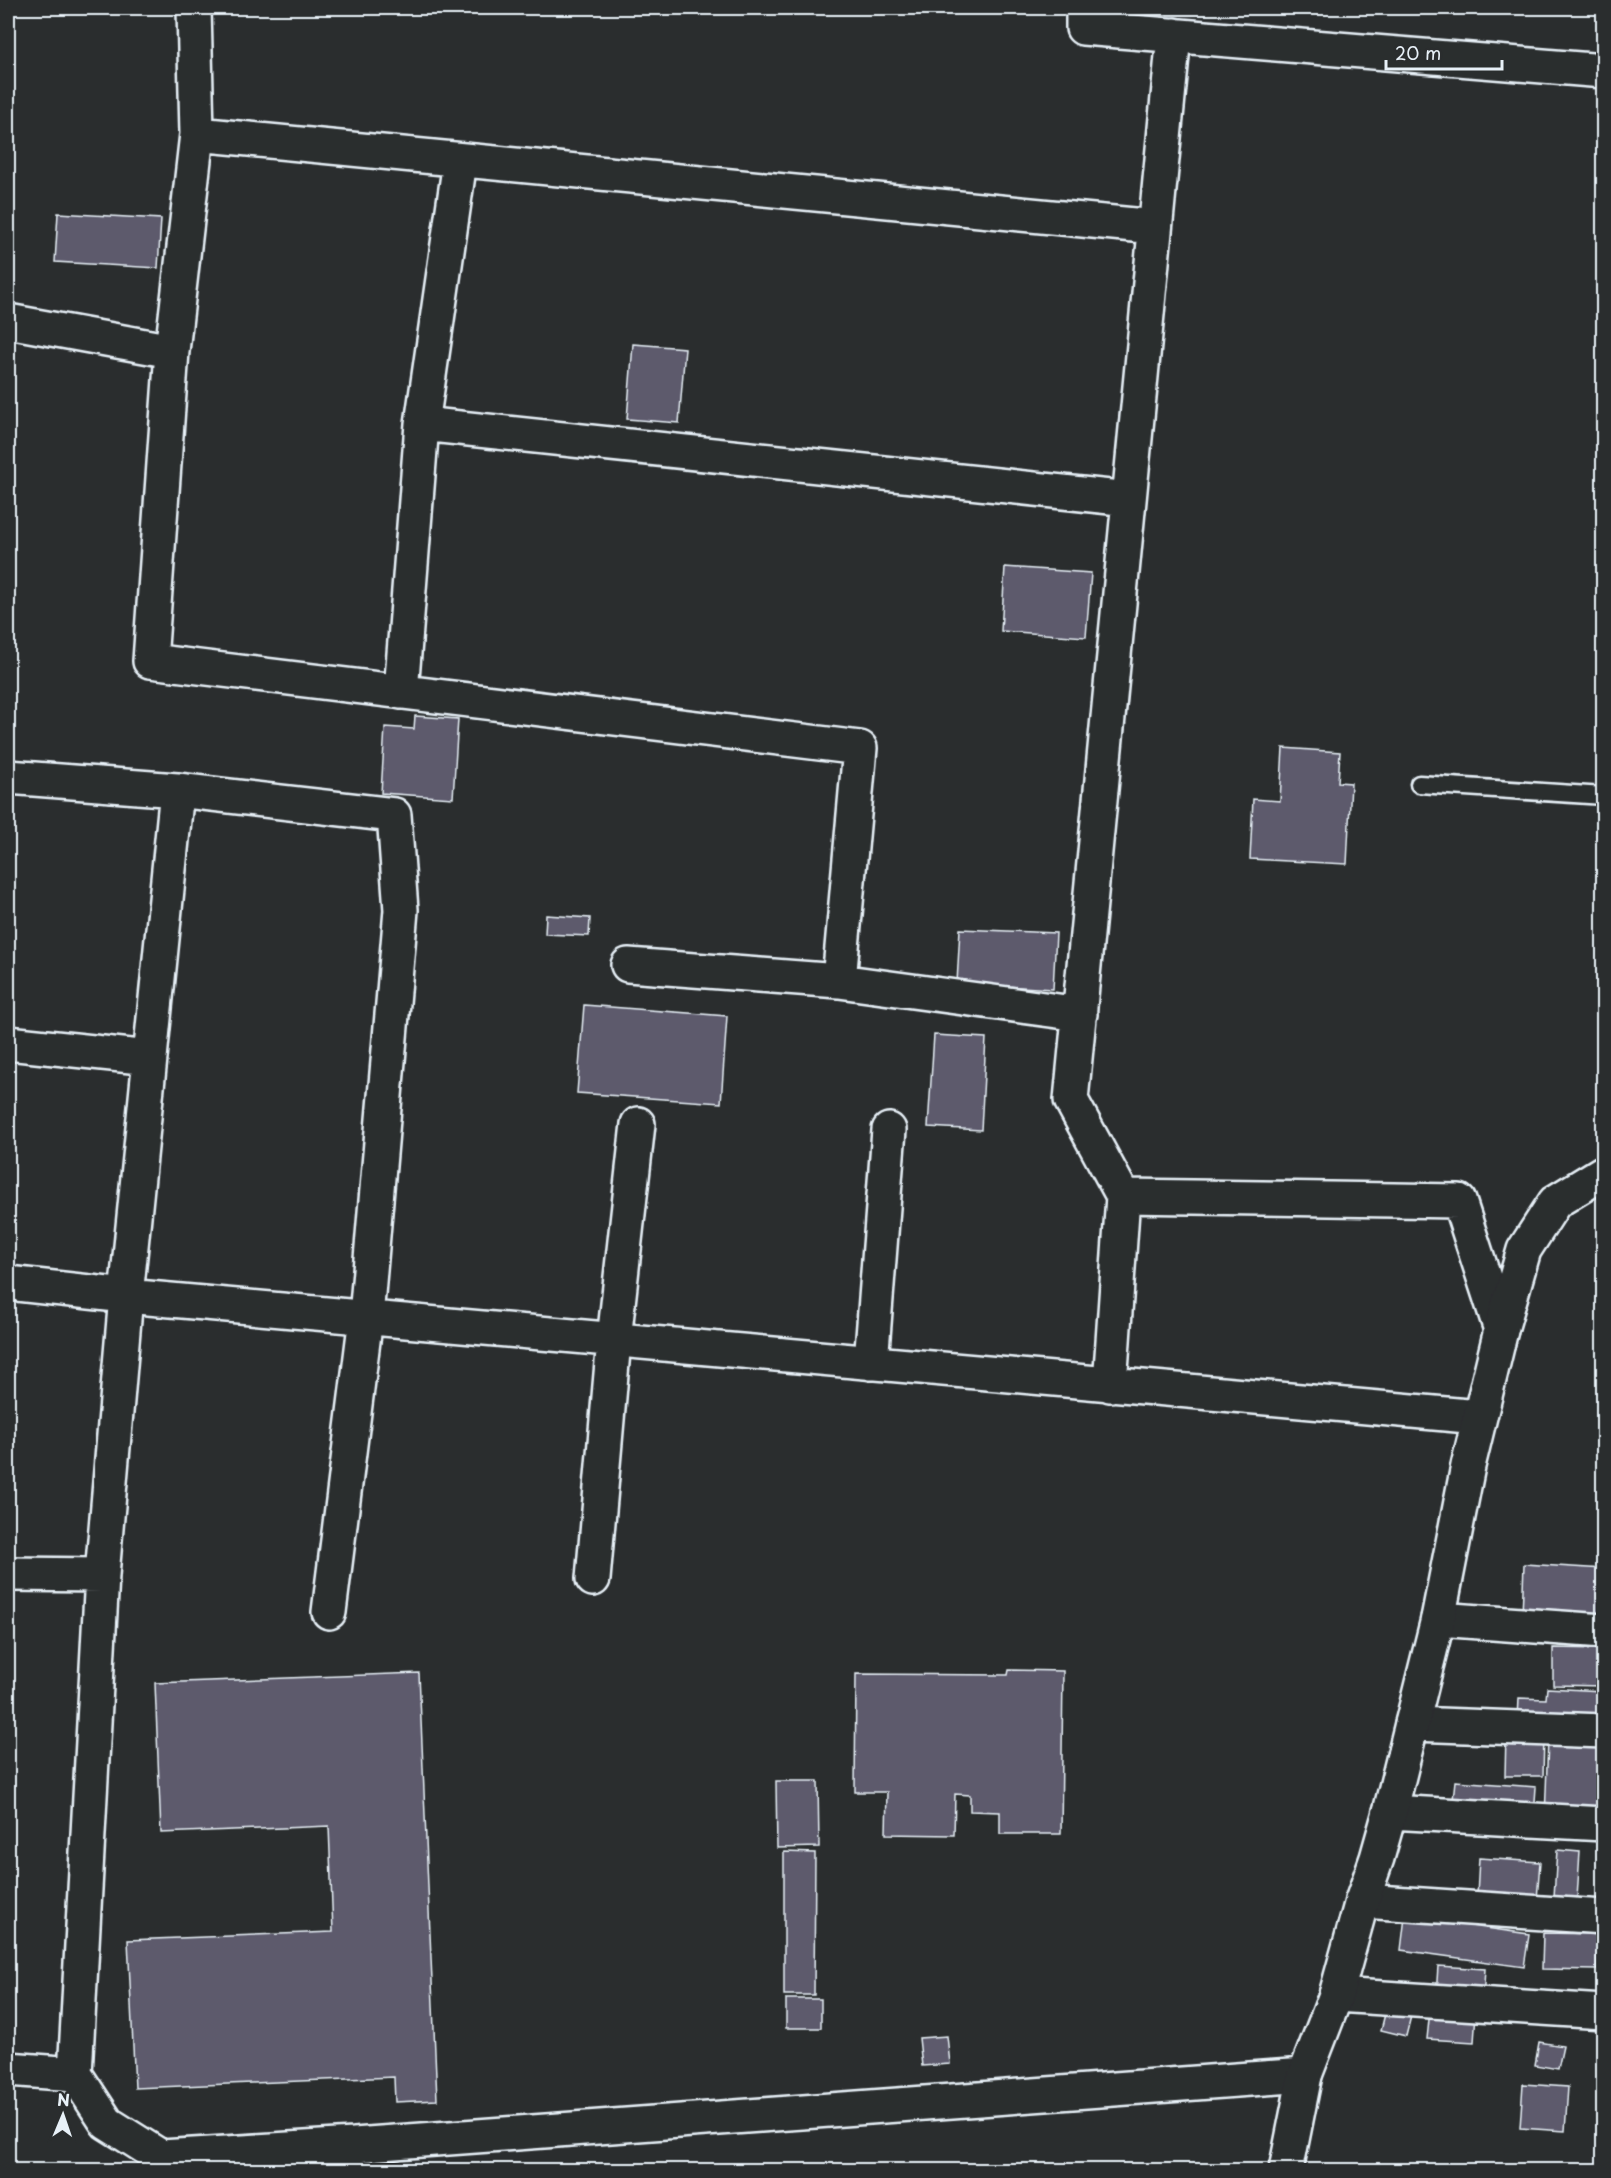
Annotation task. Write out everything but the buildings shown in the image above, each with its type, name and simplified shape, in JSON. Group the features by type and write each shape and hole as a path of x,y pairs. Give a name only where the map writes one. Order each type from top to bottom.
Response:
{"street":[{"path":"194,8 196,134 172,351 150,661 860,748 839,981"},
{"path":"1083,8 1083,28 1604,71"},
{"path":"1110,1385 1123,1196 1071,1100 1174,35"},
{"path":"196,134 1155,227"},
{"path":"401,692 422,424 460,161"},
{"path":"8,321 172,351"},
{"path":"422,424 1129,499"},
{"path":"8,777 177,790 394,815 401,910 366,1317 329,1612"},
{"path":"177,790 126,1296 102,1575 75,2074 107,2123 161,2157 355,2158 1305,2075"},
{"path":"628,965 839,981 1080,1014"},
{"path":"8,1043 150,1058"},
{"path":"593,1579 614,1340 638,1124"},
{"path":"871,1363 889,1130"},
{"path":"1286,2170 1305,2075 1336,1995 1390,1812 1438,1619 1467,1466 1501,1330 1524,1250 1555,1202 1604,1172"},
{"path":"1123,1196 1459,1201 1501,1330"},
{"path":"8,1282 126,1296 1479,1417"},
{"path":"8,1574 102,1575"},
{"path":"1438,1619 1604,1631"},
{"path":"1412,1724 1604,1731"},
{"path":"1390,1812 1604,1824"},
{"path":"1362,1901 1604,1917"},
{"path":"1336,1995 1604,2012"},
{"path":"8,2069 75,2074"}],"lane":[{"path":"1419,784 1604,796"}]}
